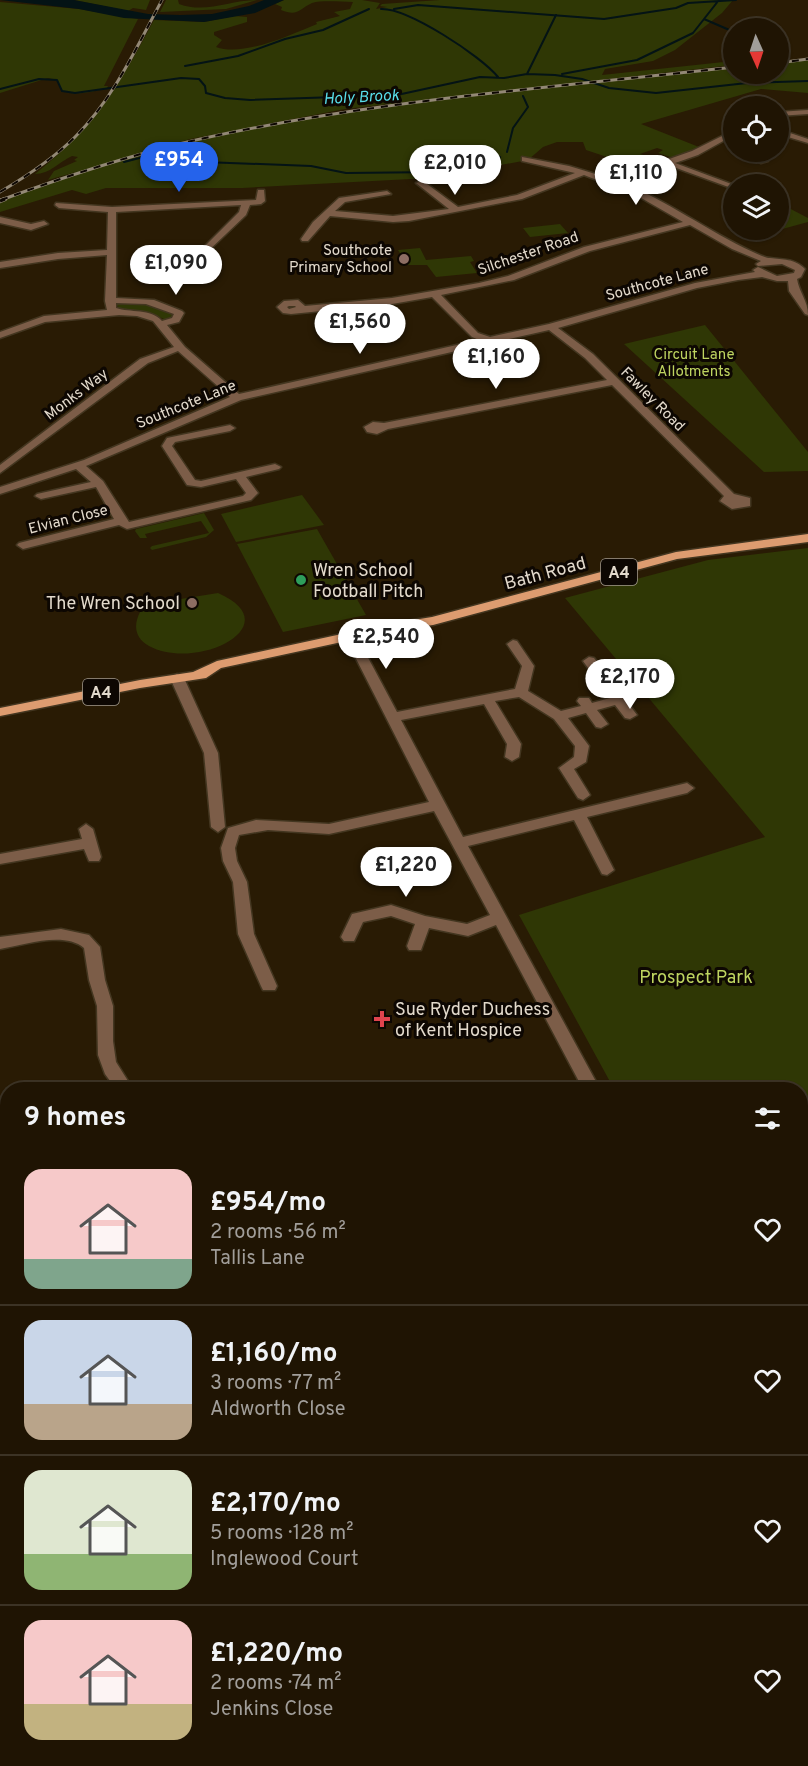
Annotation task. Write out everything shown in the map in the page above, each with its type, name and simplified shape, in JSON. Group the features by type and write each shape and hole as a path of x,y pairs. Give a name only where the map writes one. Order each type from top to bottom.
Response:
{"main road":[{"name":"Bath Road","path":"0,712 177,678 235,672 354,642 388,638 433,621 676,556 736,546 808,538"}],"street":[{"path":"789,113 808,112"},
{"path":"789,135 806,141"},
{"path":"612,182 669,163 723,139"},
{"path":"714,144 723,147"},
{"path":"546,152 526,160 582,173 639,193 744,251 794,291 808,312"},
{"path":"669,163 723,184"},
{"path":"328,213 393,219 529,194 563,183 582,173"},
{"path":"425,182 420,183 455,209"},
{"path":"59,205 112,210 246,203 262,199 261,192"},
{"path":"305,239 316,224 347,198 387,194"},
{"path":"205,251 243,213 246,203"},
{"path":"112,210 110,301 111,309 119,312"},
{"path":"0,220 31,226 44,224"},
{"name":"Silchester Road","path":"301,309 435,295 511,278 587,249 692,222"},
{"path":"0,265 58,256 112,252"},
{"path":"763,267 802,265 798,275 778,279"},
{"name":"Southcote Lane","path":"0,491 79,466 237,398 551,327 669,293 738,277 763,267"},
{"path":"792,278 794,291"},
{"path":"435,295 475,335 490,341"},
{"path":"110,301 137,299 162,304 179,314 176,320 161,324"},
{"path":"0,335 44,319 119,312 138,313 156,319 182,349 237,398"},
{"name":"Fawley Road","path":"551,327 589,356 731,497"},
{"name":"Monks Way","path":"0,470 144,361 174,350"},
{"path":"382,427 615,381"},
{"path":"230,428 171,440 167,446 191,483 201,484 275,467"},
{"path":"79,466 99,483 124,524"},
{"name":"Elvian Close","path":"23,545 247,498 252,492 239,475"},
{"path":"41,496 99,483"},
{"path":"354,642 438,805 461,843 588,1082"},
{"path":"513,644 528,666 521,692"},
{"path":"589,661 630,715"},
{"path":"177,678 220,777 218,827"},
{"path":"394,717 521,692 559,716 582,746 581,759 566,768 583,795"},
{"path":"487,698 514,744 512,757"},
{"path":"559,716 587,704 618,700"},
{"path":"587,704 602,724"},
{"path":"461,843 687,788"},
{"path":"269,986 246,934 240,882 230,861 228,848 233,832 246,826 273,825 302,829 328,829 438,805"},
{"path":"578,814 607,870"},
{"path":"0,859 87,836 94,857"},
{"path":"349,937 357,918 392,910 424,921 468,930 499,918"},
{"path":"415,946 424,921"},
{"path":"0,943 62,934 75,935 85,939 91,945 98,985 105,1004 107,1061 110,1070 121,1082"}],"green space":[{"path":"74,0 150,0 146,10 133,8 128,11"},
{"path":"166,0 178,0 179,4 199,8 257,0 226,9 160,12"},
{"path":"284,0 362,0 380,3 376,9 387,7 380,6 382,4 440,0 733,0 722,13 675,50 653,61 605,69 602,75 723,62 723,66 345,109 190,139 48,180 54,171 77,161 74,160 78,157 72,156 50,170 35,174 74,139 104,104 129,66 154,20 204,22 234,16 247,17 247,22 214,32 214,35 222,40 216,47 240,49 281,39 317,24 316,22 340,16 334,12 350,9 353,2 316,2 291,13 281,10 282,7 275,4"},
{"path":"0,2 79,9 138,19 104,86 108,86 107,88 84,93 67,92 62,91 57,80 48,78 0,93"},
{"path":"808,60 808,93 761,89 737,96 723,96 723,100 641,124 699,147 673,158 658,153 663,150 657,148 640,154 666,161 639,170 634,168 637,167 586,150 583,142 557,142 543,147 528,160 430,178 242,188 106,188 86,194 72,190 0,212 0,202 56,179 172,144 232,131 412,103 723,69 723,84 789,84 789,62"},
{"path":"789,208 808,218 808,222 789,227"},
{"path":"560,224 568,233 530,237 523,228"},
{"path":"420,248 426,260 471,256 474,261 470,262 477,273 436,277 427,265 407,265 398,250"},
{"path":"122,301 160,306 175,315 173,320 166,320 150,313 119,308 116,304"},
{"name":"Circuit Lane Allotments","path":"705,325 808,452 808,471 764,472 624,344"},
{"path":"302,495 324,525 236,542 221,514"},
{"path":"204,513 214,530 206,537 152,550 150,548 152,546 209,533 201,521 145,534 147,538 140,538 135,531 136,529"},
{"name":"Wren School Football Pitch","path":"317,529 366,615 283,632 237,544"},
{"name":"Prospect Park","path":"808,548 808,1082 610,1082 519,915 765,837 565,598 708,560"},
{"path":"218,593 238,606 245,618 241,631 229,641 211,649 190,653 169,652 149,646 138,635 136,622 140,612 162,602"}],"shaded area":[{"path":"0,0 74,0 148,14 180,15 212,14 249,6 264,0 284,0 255,13 204,22 124,18 79,9"}],"waterway":[{"path":"718,1 736,0"},
{"path":"556,15 604,19 676,8 688,3 718,1"},
{"path":"704,19 718,1"},
{"path":"394,9 418,5 556,15"},
{"path":"185,66 238,56 285,39 323,30 369,9"},
{"path":"381,9 408,16 443,35 476,57 498,77"},
{"path":"527,74 556,15"},
{"path":"562,74 637,60 693,33 704,19"},
{"path":"704,19 723,27"},
{"name":"Holy Brook","path":"0,89 39,79 57,80 62,91 75,93 181,78 199,79 205,86 206,93 225,98 250,100 397,95 480,77 504,78 527,74"},
{"name":"Holy Brook","path":"527,74 555,75 582,79 609,88 656,93 747,83 808,81"},
{"path":"507,152 513,128 528,107 523,96"},
{"path":"124,162 155,154"},
{"path":"168,157 204,162 311,166 346,173 440,172 472,167 500,157"}],"railway":[{"path":"0,192 49,160 89,122 113,89 162,0"},
{"path":"789,62 808,59"},
{"path":"1,200 137,155 183,143 319,116 457,97 723,68"},
{"path":"0,201 5,199"}],"place":[{"name":"Southcote Primary School","path":"404,259"},
{"name":"Wren School Football Pitch","path":"301,580"},
{"name":"The Wren School","path":"192,603"},
{"name":"Sue Ryder Duchess of Kent Hospice","path":"382,1019"}]}
